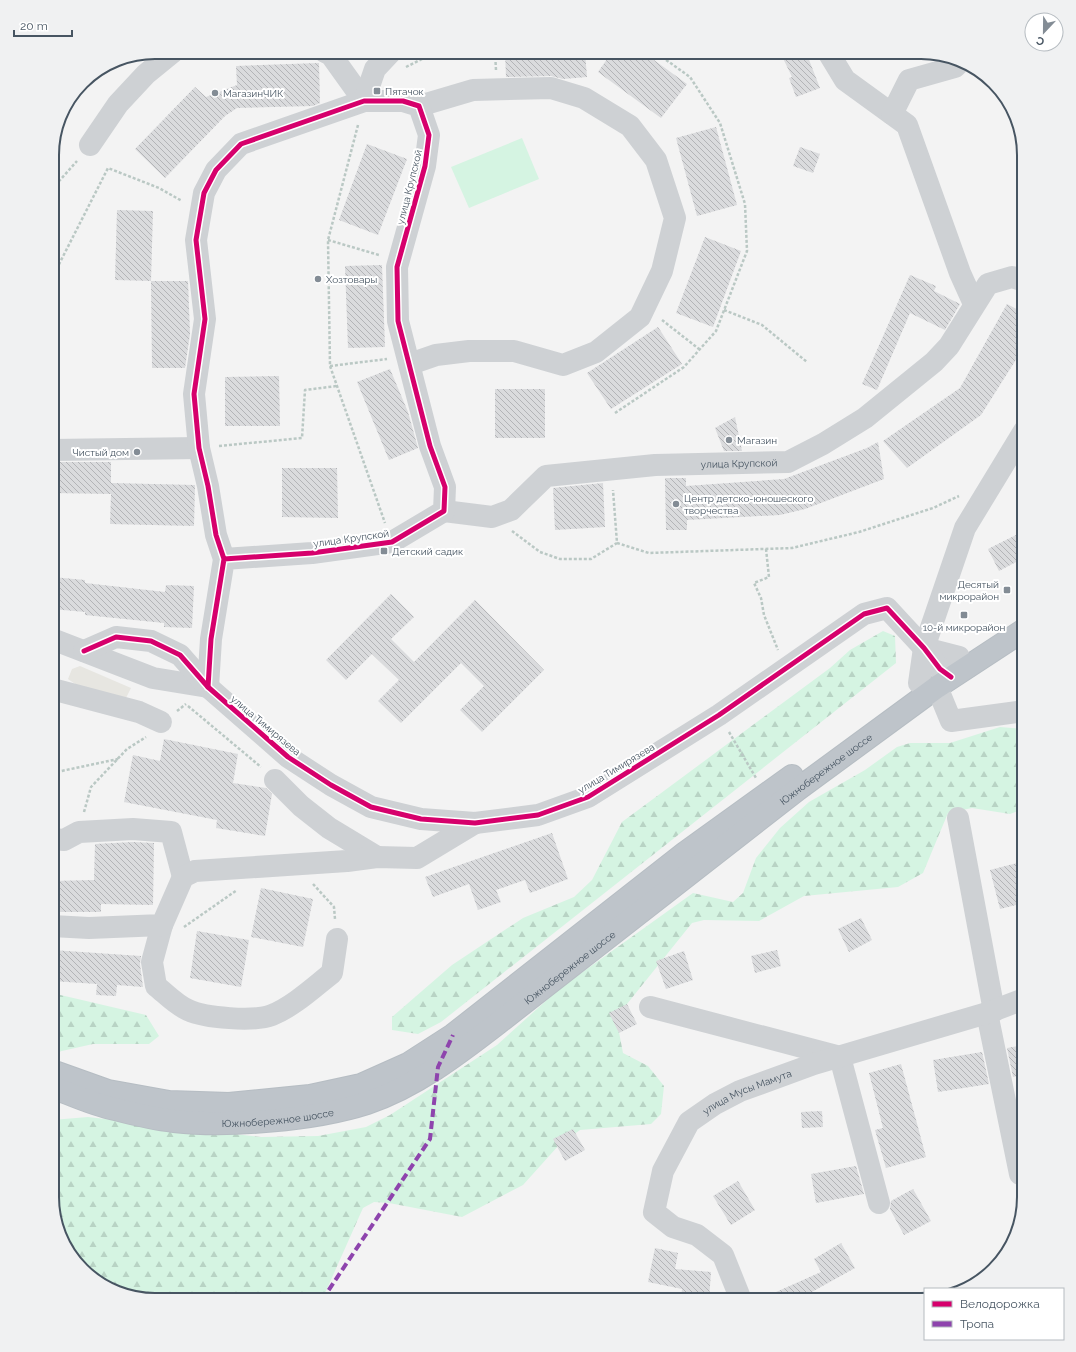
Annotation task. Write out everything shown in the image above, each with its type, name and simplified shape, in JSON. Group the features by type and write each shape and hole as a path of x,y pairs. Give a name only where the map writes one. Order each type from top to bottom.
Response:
{"highway":[{"name":"Южнобережное шоссе","path":"59,1090 113,1109 174,1121 235,1123 316,1115 367,1103 413,1082 459,1053 798,789 937,679 959,656 1017,619"},
{"name":"Южнобережное шоссе","path":"59,1074 108,1091 169,1102 229,1104 310,1096 361,1085 408,1064 453,1035 685,853 766,794 937,679 1017,634"}],"street":[{"path":"90,145 118,104 146,74 164,59"},
{"path":"334,59 364,101"},
{"path":"364,101 375,69 384,59"},
{"path":"832,59 845,80 907,125 960,273 974,304"},
{"path":"892,114 909,80 956,66"},
{"path":"59,641 147,676 208,687 211,639 224,559 216,535 208,486 199,448 194,394 205,319 196,240 204,193 216,170 241,144 364,101 402,101 418,106 474,90 551,88 584,98 630,126 656,160 675,218 662,271 640,317 596,352 563,365 514,351 469,351 409,360"},
{"name":"улица Крупской","path":"418,106 429,135 425,166 397,267 398,321 430,446 444,487 444,512"},
{"name":"улица Крупской","path":"224,559 312,553 392,542 444,512 492,517 510,510 546,476 655,465 788,462 823,444 865,418 934,362 950,346 974,304 988,284 1012,277 1017,279"},
{"path":"1017,443 965,528 924,648 937,679 951,721 1017,712"},
{"path":"59,450 199,448"},
{"name":"улица Тимирязева","path":"84,650 116,637 151,640 180,655 208,687 288,757 331,785 371,807 421,819 475,824 538,815 588,797 719,715 864,614 888,608 924,648"},
{"path":"180,655 211,639"},
{"path":"924,648 959,656"},
{"path":"59,691 139,712 161,722"},
{"path":"275,780 301,806 329,828 377,857"},
{"path":"958,818 990,1012 1017,1158"},
{"path":"183,877 195,871 348,861 377,857 416,858 475,824"},
{"path":"59,840 64,840 79,832 125,829 170,832 183,877 162,925 152,962 156,986 187,1010 219,1017 252,1019 272,1015 298,1000 332,972 338,939"},
{"path":"59,926 89,928 162,925"},
{"name":"улица Мусы Мамута","path":"738,1293 723,1255 697,1235 673,1227 654,1212 663,1171 689,1122 715,1104 740,1090 840,1057 990,1012 1017,1002"},
{"path":"650,1007 840,1057 879,1204"}],"path":[{"path":"615,413 684,367 716,331 748,251 745,204 720,123 690,77 665,59"},
{"path":"364,101 328,240 330,366 392,542"},
{"path":"59,181 90,145"},
{"path":"59,264 108,168 159,188"},
{"path":"328,240 399,260"},
{"path":"645,307 699,349"},
{"path":"724,310 762,325 807,362"},
{"path":"330,366 409,360"},
{"path":"199,448 302,438 305,390 337,386"},
{"path":"612,469 617,543"},
{"path":"617,543 649,553 792,548 859,532 934,508 961,496"},
{"path":"492,517 540,552 560,559 591,560 617,543"},
{"path":"766,549 769,577 754,583 770,632 787,667"},
{"path":"181,683 186,704 275,780"},
{"path":"719,715 766,794"},
{"path":"91,787 127,749 143,740 161,722"},
{"path":"59,771 118,759"},
{"path":"309,880 334,907 338,939"},
{"path":"162,925 184,928 209,908 242,887"}],"shaded area":[{"path":"80,666 131,688 125,700 94,697 68,679 72,669"}],"green space":[{"path":"522,138 539,179 469,208 451,167"},
{"path":"883,631 895,636 896,663 441,1022 418,1034 392,1030 392,1017 452,965 523,918 574,897 592,880 622,822 830,668 850,650"},
{"path":"1000,727 1017,728 1017,811 1010,814 972,808 948,813 923,873 898,887 804,896 759,921 704,920 692,923 627,1004 618,1027 623,1053 648,1066 664,1086 661,1114 651,1124 580,1130 559,1145 523,1185 462,1217 389,1203 374,1202 363,1208 325,1293 155,1293 130,1290 118,1286 96,1273 79,1256 69,1240 64,1228 59,1203 59,1119 88,1117 261,1137 318,1136 366,1127 390,1115 497,1045 559,989 693,893 733,902 743,893 756,858 780,828 809,802 865,770 897,747 910,743 950,743"},
{"path":"59,995 146,1015 159,1036 149,1044 93,1044 59,1052"}],"building":[{"path":"505,59 586,59 587,77 563,79 551,76 506,77"},
{"path":"607,59 653,59 687,84 661,118 598,72"},
{"path":"783,59 809,59 820,88 796,97 789,78 792,77"},
{"path":"319,63 320,103 313,106 237,108 225,116 165,178 135,149 195,87 206,97 237,85 236,66"},
{"path":"716,127 737,205 697,216 676,138"},
{"path":"367,144 407,159 378,235 339,220"},
{"path":"800,147 820,154 813,173 793,166"},
{"path":"117,210 153,211 151,281 115,280"},
{"path":"705,237 741,251 713,327 676,313"},
{"path":"382,265 385,347 348,348 345,266"},
{"path":"910,275 936,286 934,291 960,304 945,330 910,313 877,390 862,384"},
{"path":"151,281 188,281 190,334 185,368 152,368"},
{"path":"1007,304 1017,309 1017,358 981,415 907,468 883,441 960,388"},
{"path":"658,327 682,364 611,409 587,373"},
{"path":"390,369 408,412 418,448 389,460 357,382"},
{"path":"279,376 280,426 225,426 225,377"},
{"path":"495,389 545,389 545,438 495,438"},
{"name":"Магазин","path":"735,417 742,451 724,451 715,428"},
{"path":"878,442 884,479 805,509 780,515 687,520 687,530 666,530 665,478 686,478 686,486 784,479 867,448"},
{"path":"59,462 111,462 111,483 195,485 194,526 110,524 111,494 59,493"},
{"path":"282,468 337,468 338,518 282,517"},
{"path":"603,483 605,527 555,530 553,488"},
{"path":"1017,534 1017,562 999,571 988,549"},
{"path":"59,578 85,580 85,583 165,592 166,585 194,586 192,628 164,627 164,623 85,615 85,612 59,610"},
{"path":"391,594 414,617 391,639 414,662 475,600 544,670 482,732 460,710 484,686 461,663 401,723 378,701 399,680 372,654 346,680 326,660"},
{"path":"164,739 238,754 233,783 266,788 272,794 265,836 216,828 217,820 124,802 133,755 160,761"},
{"path":"552,833 568,879 530,893 525,880 496,890 501,902 478,910 469,884 433,897 425,877"},
{"path":"133,842 154,843 153,905 101,904 101,912 59,912 59,881 94,880 95,844"},
{"path":"1017,863 1017,905 1000,909 990,870"},
{"path":"261,888 313,899 303,947 251,937"},
{"path":"861,918 872,940 849,952 838,929"},
{"path":"197,931 249,940 241,987 190,978"},
{"path":"59,950 141,956 140,964 143,987 117,985 116,996 96,995 97,984 59,981"},
{"path":"777,950 781,966 755,973 751,956"},
{"path":"684,951 693,980 666,989 656,961"},
{"path":"627,1004 637,1024 619,1033 609,1013"},
{"path":"1017,1046 1017,1076 1013,1077 1007,1048"},
{"path":"982,1052 989,1084 938,1092 933,1060"},
{"path":"901,1064 926,1157 886,1168 875,1130 883,1128 869,1073"},
{"path":"822,1111 823,1127 802,1128 801,1112"},
{"path":"573,1129 585,1150 565,1161 553,1139"},
{"path":"856,1166 864,1194 816,1203 811,1174"},
{"path":"738,1181 755,1210 731,1225 713,1196"},
{"path":"913,1189 931,1221 904,1235 890,1209 891,1201"},
{"path":"841,1243 855,1268 810,1293 774,1293 821,1272 814,1259"},
{"path":"655,1248 678,1253 675,1269 711,1272 710,1293 682,1293 682,1289 648,1282"}],"marked path":[{"path":"327,1293 430,1139 438,1067 453,1035"}],"cycle path":[{"path":"208,687 211,639 224,559 216,535 208,486 199,448 194,394 205,319 196,240 204,193 216,170 241,144 364,101 403,101 419,106 429,135 425,166 397,267 398,321 430,446 445,487 444,511 392,542 312,553 224,559"},
{"path":"84,651 116,637 151,641 180,655 208,687 288,757 331,785 371,807 421,819 475,823 538,815 588,797 719,715 864,614 887,608 924,648 940,669 951,677"}],"place":[{"name":"Пятачок","path":"377,91"},
{"name":"МагазинЧИК","path":"215,93"},
{"name":"Хозтовары","path":"318,279"},
{"name":"Магазин","path":"729,440"},
{"name":"Чистый дом","path":"137,452"},
{"name":"Центр детско-юношеского творчества","path":"676,504"},
{"name":"Детский садик","path":"384,551"},
{"name":"Десятый микрорайон","path":"1007,590"},
{"name":"10-й микрорайон","path":"964,615"}]}
